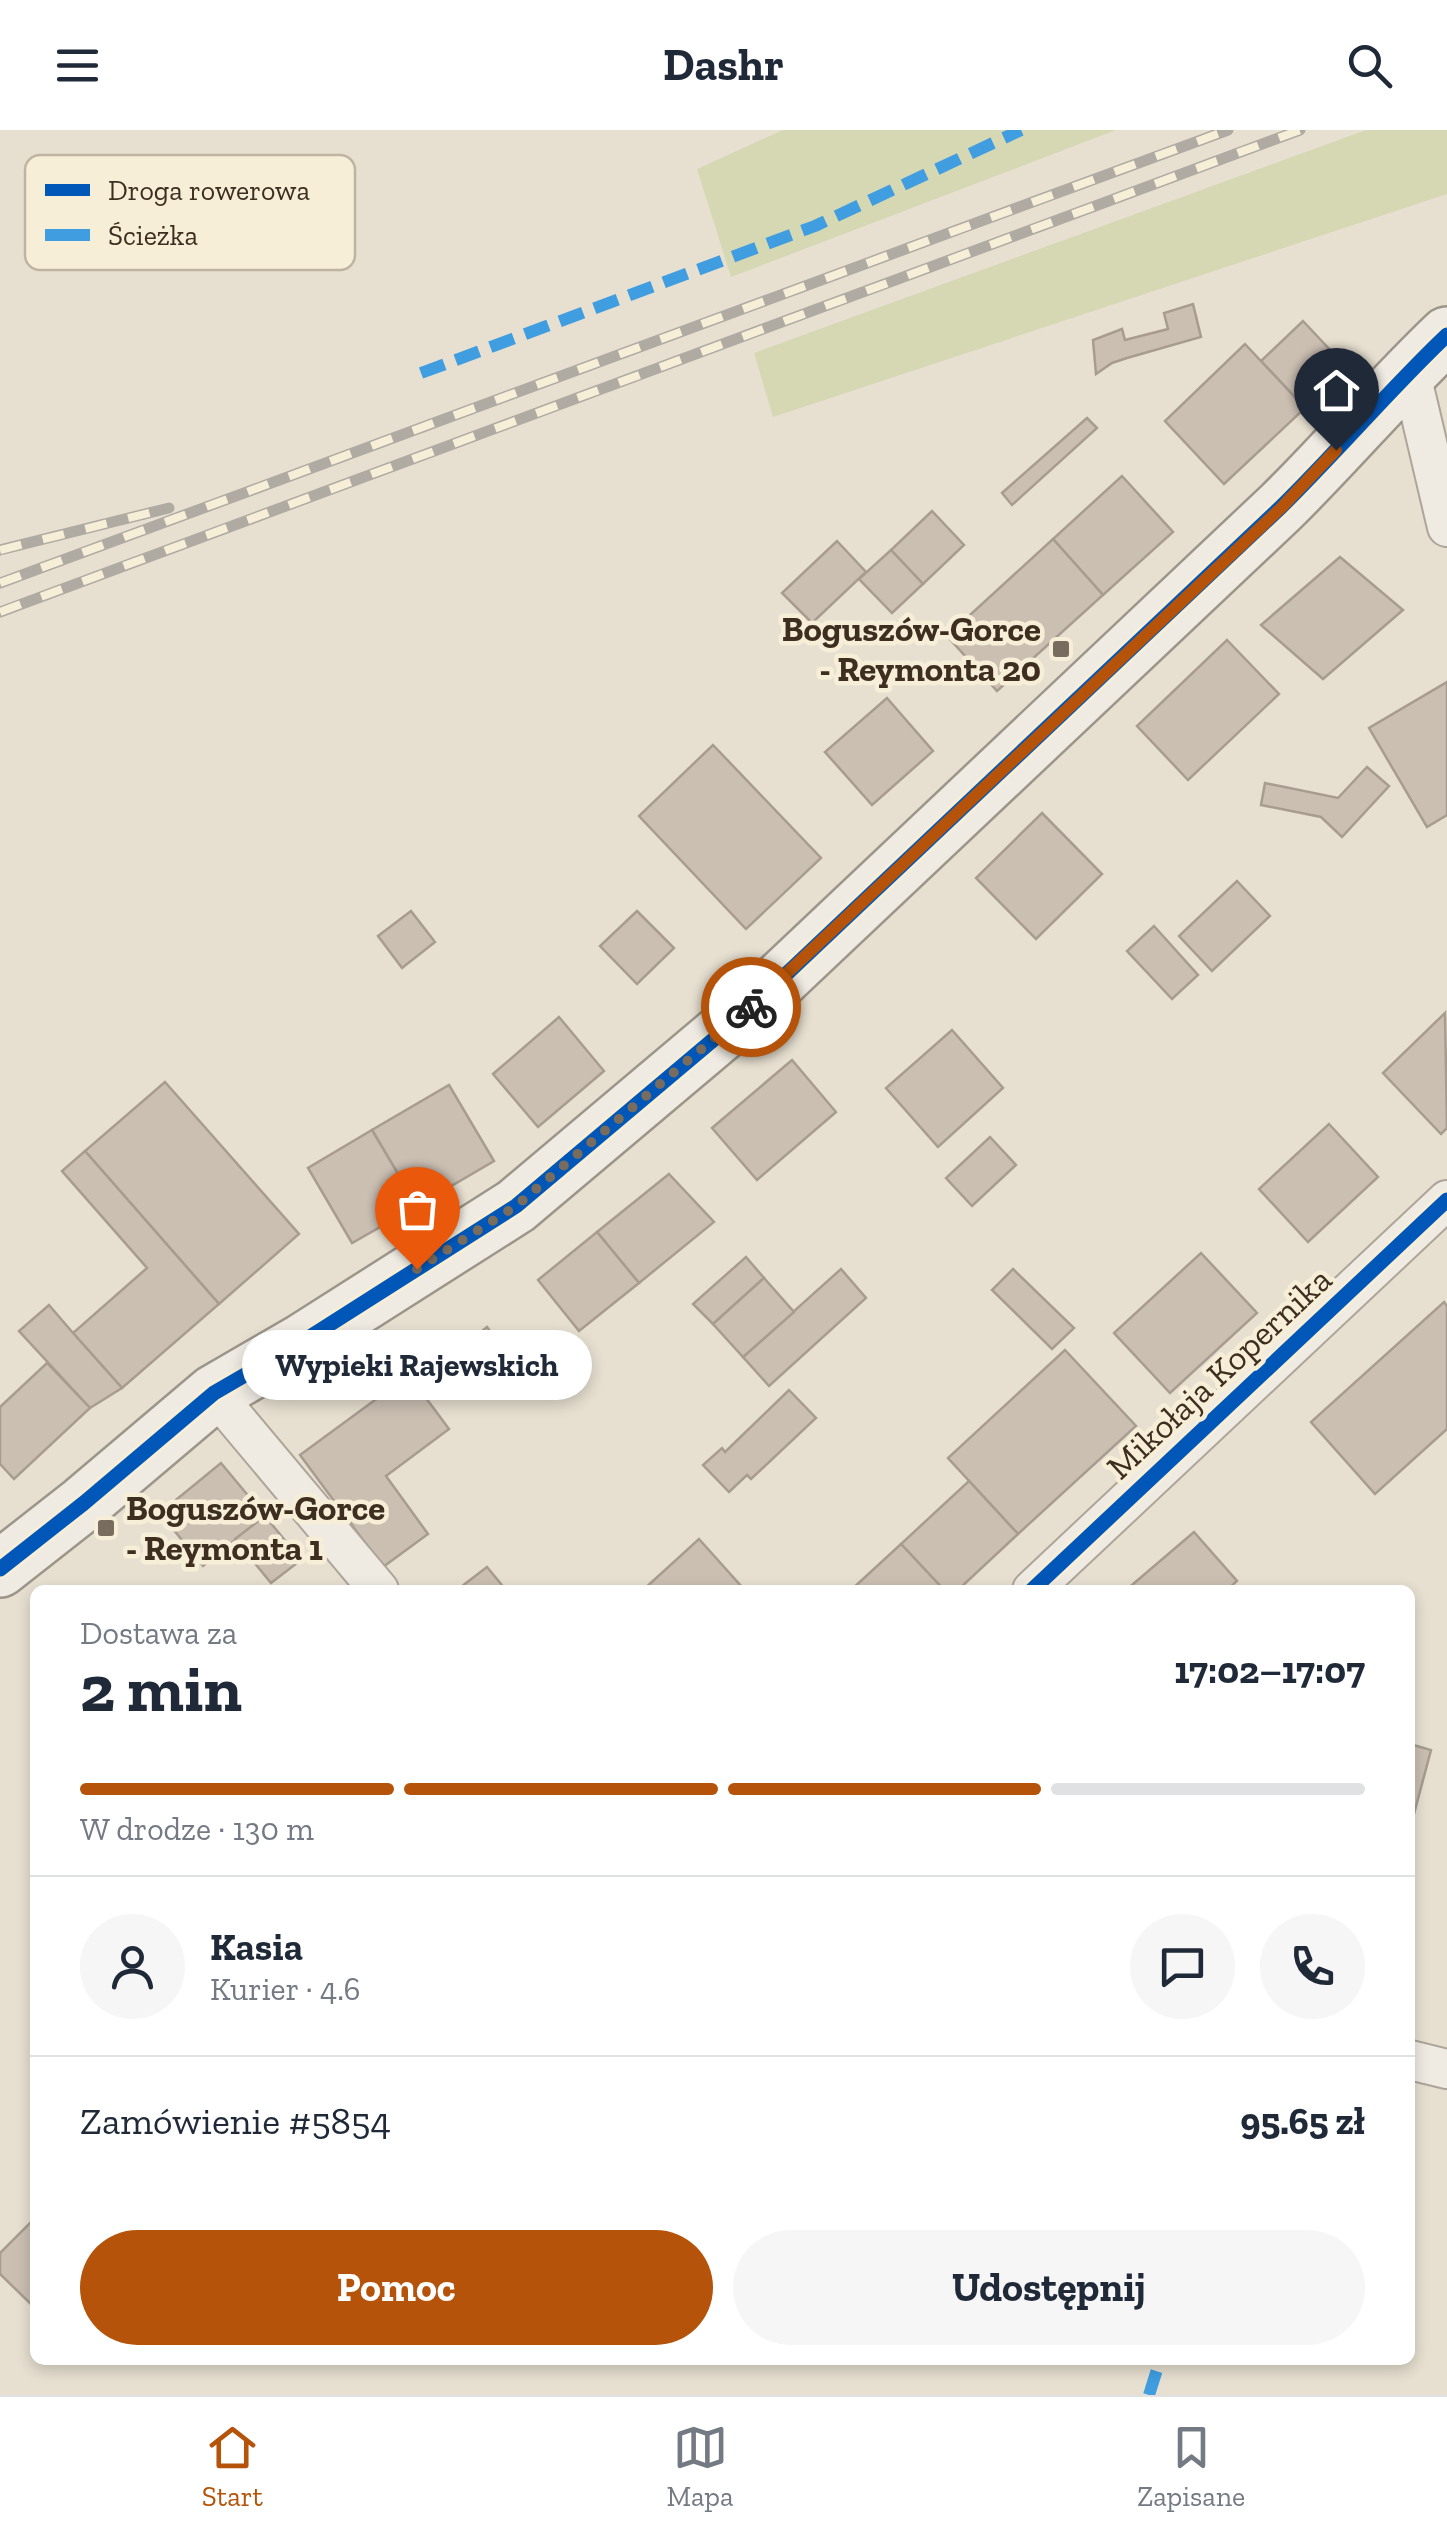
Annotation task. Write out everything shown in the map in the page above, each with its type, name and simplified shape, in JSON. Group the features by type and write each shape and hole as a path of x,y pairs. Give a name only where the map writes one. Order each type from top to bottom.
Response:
{"street":[{"path":"1429,352 1447,527"},
{"path":"0,1569 214,1393 516,1206 746,1012 1282,507 1429,352"},
{"name":"Mikołaja Kopernika","path":"1037,1585 1447,1200"},
{"path":"214,1393 375,1585"},
{"path":"1415,2061 1447,2070"}],"green space":[{"path":"783,130 1116,130 731,277 697,169"},
{"path":"1366,130 1447,130 1447,194 773,417 754,353"}],"building":[{"path":"1193,304 1201,337 1112,363 1096,374 1093,340 1122,329 1125,340 1168,329 1164,313"},
{"path":"1303,321 1347,368 1305,408 1261,361"},
{"path":"1245,344 1305,408 1224,484 1165,421"},
{"path":"1087,418 1097,428 1012,505 1002,493"},
{"path":"1122,476 1173,532 1103,595 1053,539"},
{"path":"932,511 964,545 923,584 891,550"},
{"path":"1053,539 1103,595 997,691 947,636"},
{"path":"837,541 866,572 812,623 782,593"},
{"path":"891,550 923,584 892,613 859,579"},
{"path":"1340,557 1403,610 1323,679 1261,625"},
{"path":"1227,640 1279,694 1188,780 1137,726"},
{"path":"1447,682 1447,815 1427,827 1369,728"},
{"path":"887,698 933,751 872,805 825,752"},
{"path":"713,745 821,858 746,929 639,816"},
{"path":"1367,767 1389,786 1342,837 1321,817 1261,805 1265,783 1338,798"},
{"path":"1042,813 1102,874 1036,939 976,878"},
{"path":"1237,881 1270,916 1212,971 1179,936"},
{"path":"411,911 435,942 402,968 378,936"},
{"path":"637,911 674,948 637,984 600,946"},
{"path":"1154,926 1198,975 1172,999 1127,951"},
{"path":"1445,1013 1447,1128 1441,1134 1383,1073"},
{"path":"559,1017 604,1071 538,1127 493,1074"},
{"path":"952,1030 1003,1088 938,1147 886,1088"},
{"path":"792,1060 836,1112 757,1180 712,1128"},
{"path":"165,1082 299,1234 219,1304 85,1151"},
{"path":"449,1085 494,1161 417,1206 372,1130"},
{"path":"1329,1124 1378,1177 1308,1242 1259,1189"},
{"path":"372,1130 417,1206 352,1243 308,1168"},
{"path":"990,1137 1016,1165 972,1206 946,1178"},
{"path":"85,1151 219,1304 122,1388 73,1333 147,1268 62,1171"},
{"path":"669,1174 714,1222 639,1283 597,1232"},
{"path":"597,1232 639,1283 579,1331 538,1280"},
{"path":"1201,1253 1257,1313 1170,1393 1114,1333"},
{"path":"746,1257 764,1278 713,1324 693,1304"},
{"path":"841,1269 866,1298 769,1386 743,1357"},
{"path":"1013,1269 1074,1328 1052,1349 992,1290"},
{"path":"764,1278 794,1312 743,1357 713,1324"},
{"path":"1444,1302 1447,1429 1375,1494 1311,1422"},
{"path":"49,1305 122,1388 90,1408 19,1331"},
{"path":"487,1327 518,1369 493,1388 462,1347"},
{"path":"1065,1350 1136,1426 1018,1534 948,1458"},
{"path":"47,1363 90,1408 14,1479 0,1464 0,1407"},
{"path":"409,1375 449,1429 386,1476 428,1534 383,1567 300,1455"},
{"path":"789,1390 816,1418 751,1479 747,1475 729,1492 703,1465 722,1448 725,1452"},
{"path":"221,1463 265,1516 203,1566 160,1513"},
{"path":"969,1481 1018,1534 963,1585 939,1585 901,1544"},
{"path":"265,1516 301,1560 271,1583 235,1539"},
{"path":"1194,1532 1237,1581 1233,1585 1132,1585"},
{"path":"699,1539 740,1585 648,1585"},
{"path":"901,1544 939,1585 856,1585"},
{"path":"487,1567 502,1585 464,1585"},
{"path":"1415,1745 1431,1750 1415,1810"},
{"path":"30,2223 30,2303 0,2274 0,2253"}],"railway":[{"path":"0,583 1228,130"},
{"path":"0,612 1300,130"},
{"path":"0,550 169,508"}],"marked path":[{"path":"421,373 815,226 1021,130"},
{"path":"1149,2395 1158,2365"}],"cycle path":[{"path":"0,1569 214,1393 516,1206 745,1013 1281,507 1447,335"},
{"path":"1037,1585 1447,1200"}],"way so far":[{"path":"417,1269 516,1206 751,1007"}],"place":[{"name":"Boguszów-Gorce - Reymonta 20","path":"1061,649"},
{"name":"Wypieki Rajewskich","path":"417,1269"},
{"name":"Boguszów-Gorce - Reymonta 1","path":"106,1528"}],"route":[{"path":"751,1007 1282,507 1336,450"}]}
